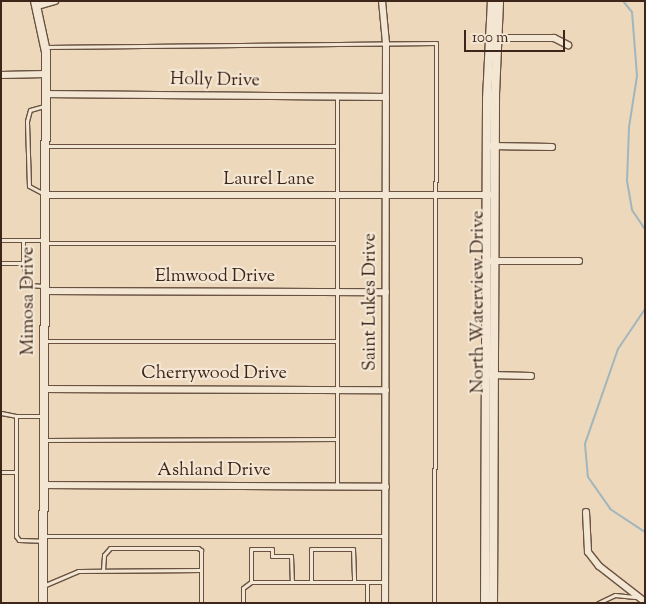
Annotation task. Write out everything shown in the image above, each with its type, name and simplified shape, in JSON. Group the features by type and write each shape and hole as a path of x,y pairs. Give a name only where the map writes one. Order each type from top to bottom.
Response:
{"street":[{"path":"36,4 55,1"},
{"name":"Saint Lukes Drive","path":"382,1 386,43 385,603"},
{"name":"North Waterview Drive","path":"492,1 495,38"},
{"name":"North Waterview Drive","path":"493,603 490,375 490,146 495,38 499,1"},
{"name":"Mimosa Drive","path":"36,4 46,46 43,603"},
{"path":"495,38 554,38 568,45"},
{"path":"2,77 46,74"},
{"name":"Holly Drive","path":"45,94 386,97"},
{"path":"490,146 552,147"},
{"name":"Laurel Lane","path":"44,194 490,195"},
{"path":"490,261 579,261"},
{"name":"Elmwood Drive","path":"44,289 386,292"},
{"path":"490,375 531,376"},
{"name":"North Waterview Drive","path":"485,603 490,375"},
{"name":"Cherrywood Drive","path":"43,389 386,390"},
{"name":"Ashland Drive","path":"43,485 386,487"},
{"path":"586,512 588,552 599,566 642,599"}],"lane":[{"path":"46,46 436,43 434,603"},
{"path":"337,97 337,487"},
{"path":"44,194 29,186 27,139 30,110 45,106"},
{"path":"45,146 337,146"},
{"path":"1,240 44,242 337,243"},
{"path":"23,240 23,264 28,285 44,289"},
{"path":"1,264 23,264"},
{"path":"44,341 337,341"},
{"path":"1,413 16,416 43,416"},
{"path":"16,416 16,536 19,540 43,538 386,536"},
{"path":"43,440 337,438"},
{"path":"1,472 15,472"},
{"path":"103,570 104,555 110,548 198,548 202,550 201,603"},
{"path":"251,582 251,550 272,549 272,556 291,556 292,582"},
{"path":"311,582 311,549 353,549 354,582"},
{"path":"43,586 78,571 201,570"},
{"path":"243,603 243,588 251,582 385,582"},
{"path":"367,582 367,603"},
{"path":"598,603 615,595 642,599"}],"waterway":[{"path":"623,1 632,12 637,76 629,127 627,181 632,210 645,229"},
{"path":"645,309 618,349 585,444 588,477 610,509 645,532"}]}
